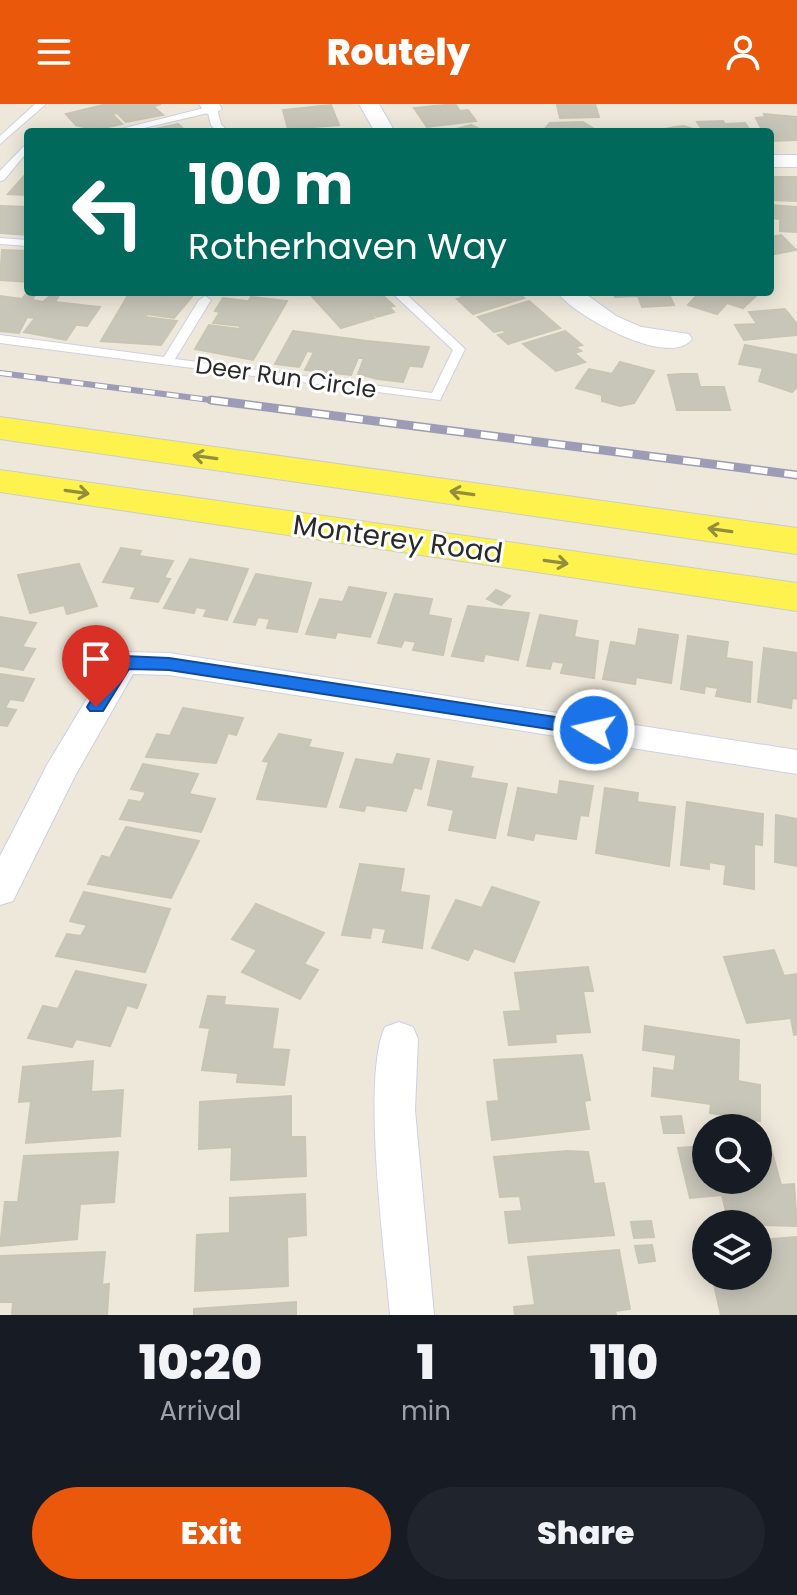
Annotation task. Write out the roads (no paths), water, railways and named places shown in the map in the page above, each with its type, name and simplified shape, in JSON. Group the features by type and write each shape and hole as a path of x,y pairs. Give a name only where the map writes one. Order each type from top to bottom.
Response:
{"main road":[{"name":"Monterey Road","path":"0,428 797,541"},
{"name":"Monterey Road","path":"0,481 797,597"}],"street":[{"path":"369,104 383,128"},
{"path":"774,161 797,161"},
{"path":"574,296 608,324 627,333 647,338 680,339"},
{"path":"0,891 59,774 124,663 169,664 797,762"},
{"path":"399,1039 395,1110 412,1315"}],"lane":[{"path":"0,141 41,104"},
{"path":"130,128 211,107 219,128"},
{"path":"0,178 24,150"},
{"path":"0,241 24,243"},
{"name":"Deer Run Circle","path":"0,339 436,397 459,349 401,296"},
{"path":"167,362 205,300"}],"railway":[{"path":"0,373 226,402"},
{"path":"211,400 797,475"}]}
